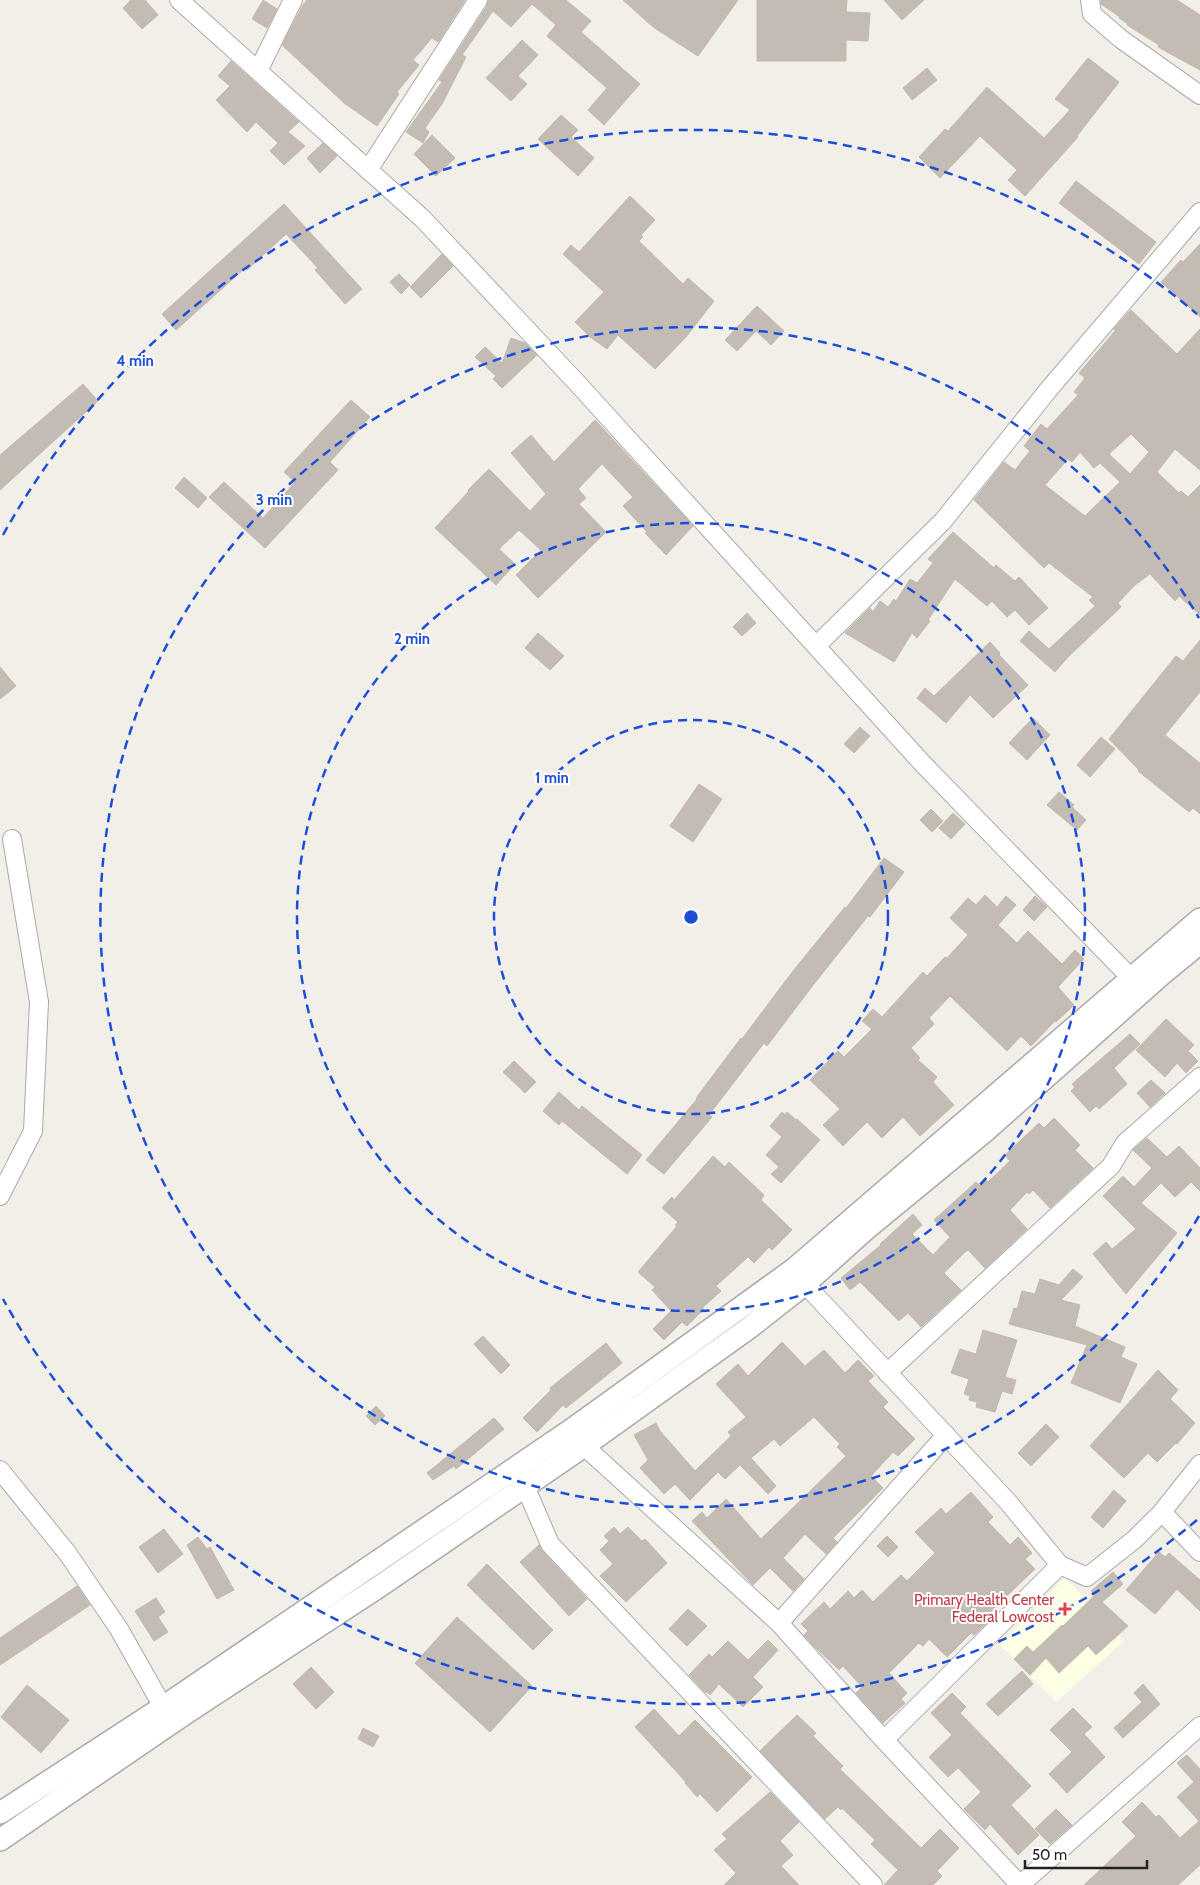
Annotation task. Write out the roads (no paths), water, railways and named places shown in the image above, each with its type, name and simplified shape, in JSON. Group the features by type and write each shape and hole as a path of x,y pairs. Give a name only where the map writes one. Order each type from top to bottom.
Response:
{"street":[{"path":"179,0 423,219 578,384 923,764 1131,978"},
{"path":"258,71 293,0"},
{"path":"368,170 478,0"},
{"path":"1090,0 1092,14 1122,39 1200,95"},
{"path":"816,646 943,522 1050,389 1200,212"},
{"path":"0,1196 32,1131 39,1002 12,839"},
{"path":"0,1812 163,1707 571,1430 794,1269 1200,919"},
{"path":"0,1840 186,1713 380,1586 584,1446 749,1328 805,1284 865,1230 983,1133 1200,943"},
{"path":"887,1372 1111,1166 1125,1143 1200,1077"},
{"path":"805,1284 1008,1502 1060,1565 1087,1577 1135,1539 1162,1512 1200,1464"},
{"path":"779,1623 946,1435"},
{"path":"584,1446 779,1623 884,1740 1020,1885 1200,1726"},
{"path":"0,1470 68,1554 119,1629 163,1707"},
{"path":"524,1486 550,1544 872,1885"},
{"path":"1162,1512 1200,1552"},
{"path":"884,1740 1060,1565"}],"place":[{"name":"Primary Health Center Federal Lowcost","path":"1065,1609"}]}
